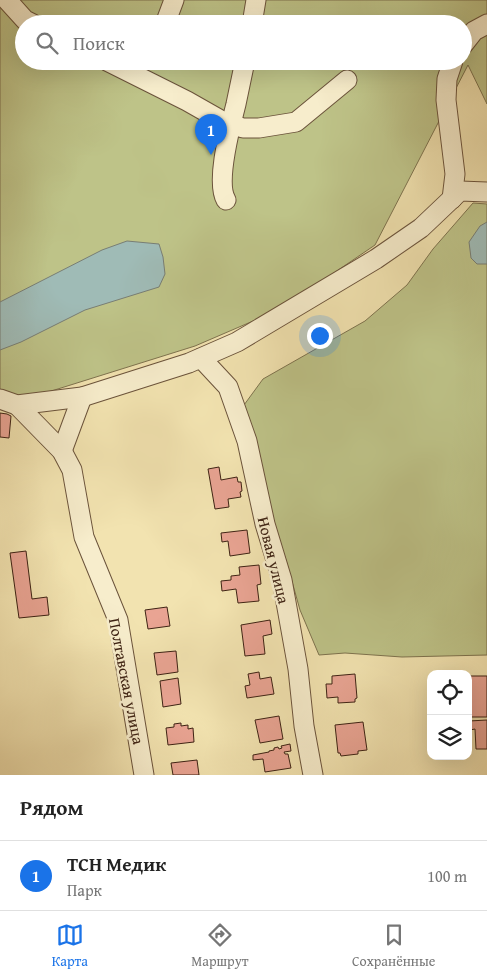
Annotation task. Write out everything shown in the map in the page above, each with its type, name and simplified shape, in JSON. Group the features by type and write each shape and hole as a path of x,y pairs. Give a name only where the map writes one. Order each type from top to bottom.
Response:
{"street":[{"path":"8,0 21,15"},
{"path":"168,15 174,0"},
{"path":"254,15 256,0"},
{"path":"472,34 487,24"},
{"path":"125,70 224,122 243,128 259,128 296,122 347,80"},
{"path":"129,72 134,70"},
{"path":"226,200 222,194 222,182 226,146 243,70"},
{"path":"450,70 446,100 455,174 452,199"},
{"path":"8,402 82,397 201,358 237,342 376,259 421,228 460,191 487,192"},
{"name":"Новая улица","path":"201,358 228,387 247,441 265,524 282,580 298,669 304,726 313,775"},
{"path":"62,451 82,397"},
{"name":"Полтавская улица","path":"8,402 62,451 72,470 84,537 118,620 144,775"}],"green space":[{"path":"0,0 487,0 487,104 470,70 472,70 472,15 15,15 15,70 465,70 375,245 281,309 195,346 29,398 0,396"},
{"path":"473,203 487,204 487,655 402,657 345,653 319,655 300,610 286,560 262,489 244,405 263,379 365,321 407,285 433,249"}],"water":[{"path":"487,222 487,264 477,264 471,258 469,242 480,226"},
{"path":"127,241 159,244 165,274 159,287 85,310 21,342 0,350 0,302 102,250"}],"building":[{"path":"0,413 11,416 9,438 0,437"},
{"path":"219,467 221,480 237,477 238,482 241,482 242,491 240,492 241,497 228,499 229,507 215,509 208,469"},
{"path":"247,530 250,553 230,556 228,541 222,542 221,533"},
{"path":"26,551 32,599 47,597 49,615 19,618 10,553"},
{"path":"259,565 261,584 257,585 259,601 238,603 236,589 222,591 221,581 231,580 231,576 240,575 239,567"},
{"path":"167,607 170,626 148,629 145,610"},
{"path":"270,620 272,634 263,636 265,654 245,656 241,625"},
{"path":"176,651 178,672 157,675 154,653"},
{"path":"259,672 260,679 271,677 274,694 247,698 245,686 250,685 248,674"},
{"path":"355,674 357,698 355,702 338,703 338,697 327,698 326,684 332,684 332,676"},
{"path":"472,676 487,676 487,717 472,717"},
{"path":"178,678 181,704 163,707 160,681"},
{"path":"279,716 283,739 260,743 255,720"},
{"path":"487,720 487,749 476,749 475,729 472,730 472,721"},
{"path":"363,722 367,750 358,751 358,754 341,756 338,753 335,725"},
{"path":"181,723 181,726 188,725 188,729 193,728 194,742 168,745 166,728 174,727 174,724"},
{"path":"290,744 291,751 284,752 288,754 291,768 265,772 263,759 253,760 253,755 269,752 274,750 274,748 278,747 279,749 282,748 281,746"},
{"path":"197,760 199,775 173,775 171,763"}],"place":[{"name":"ТСН Медик","path":"211,155"}]}
